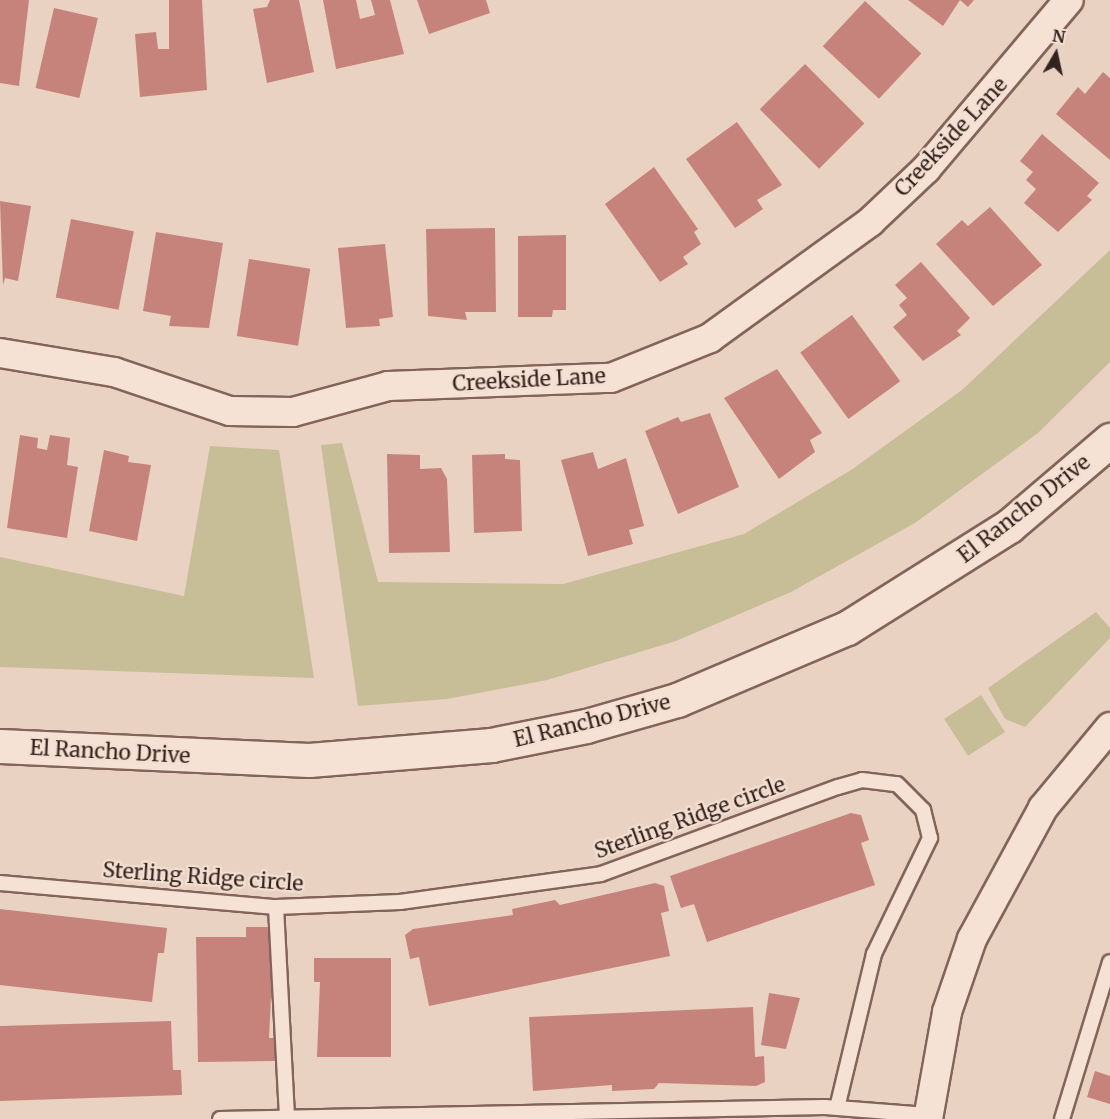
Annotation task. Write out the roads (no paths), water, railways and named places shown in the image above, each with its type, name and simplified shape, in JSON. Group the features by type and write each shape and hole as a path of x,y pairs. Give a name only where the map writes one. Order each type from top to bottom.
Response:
{"main road":[{"name":"El Rancho Drive","path":"0,746 309,760 479,747 586,726 677,700 847,628 1009,526 1110,440"}],"street":[{"name":"Creekside Lane","path":"0,353 114,372 230,411 293,412 388,386 611,378 710,338 870,222 926,169 1069,0"},
{"path":"927,1117 947,1012 991,900 1043,808 1110,727"}],"lane":[{"name":"Sterling Ridge circle","path":"0,883 276,907 400,902 601,874 838,787 862,780 897,784 923,810 930,838 874,954 837,1108"},
{"path":"276,907 287,1117"},
{"path":"1062,1119 1110,962"},
{"path":"220,1119 837,1108 927,1117"}]}
